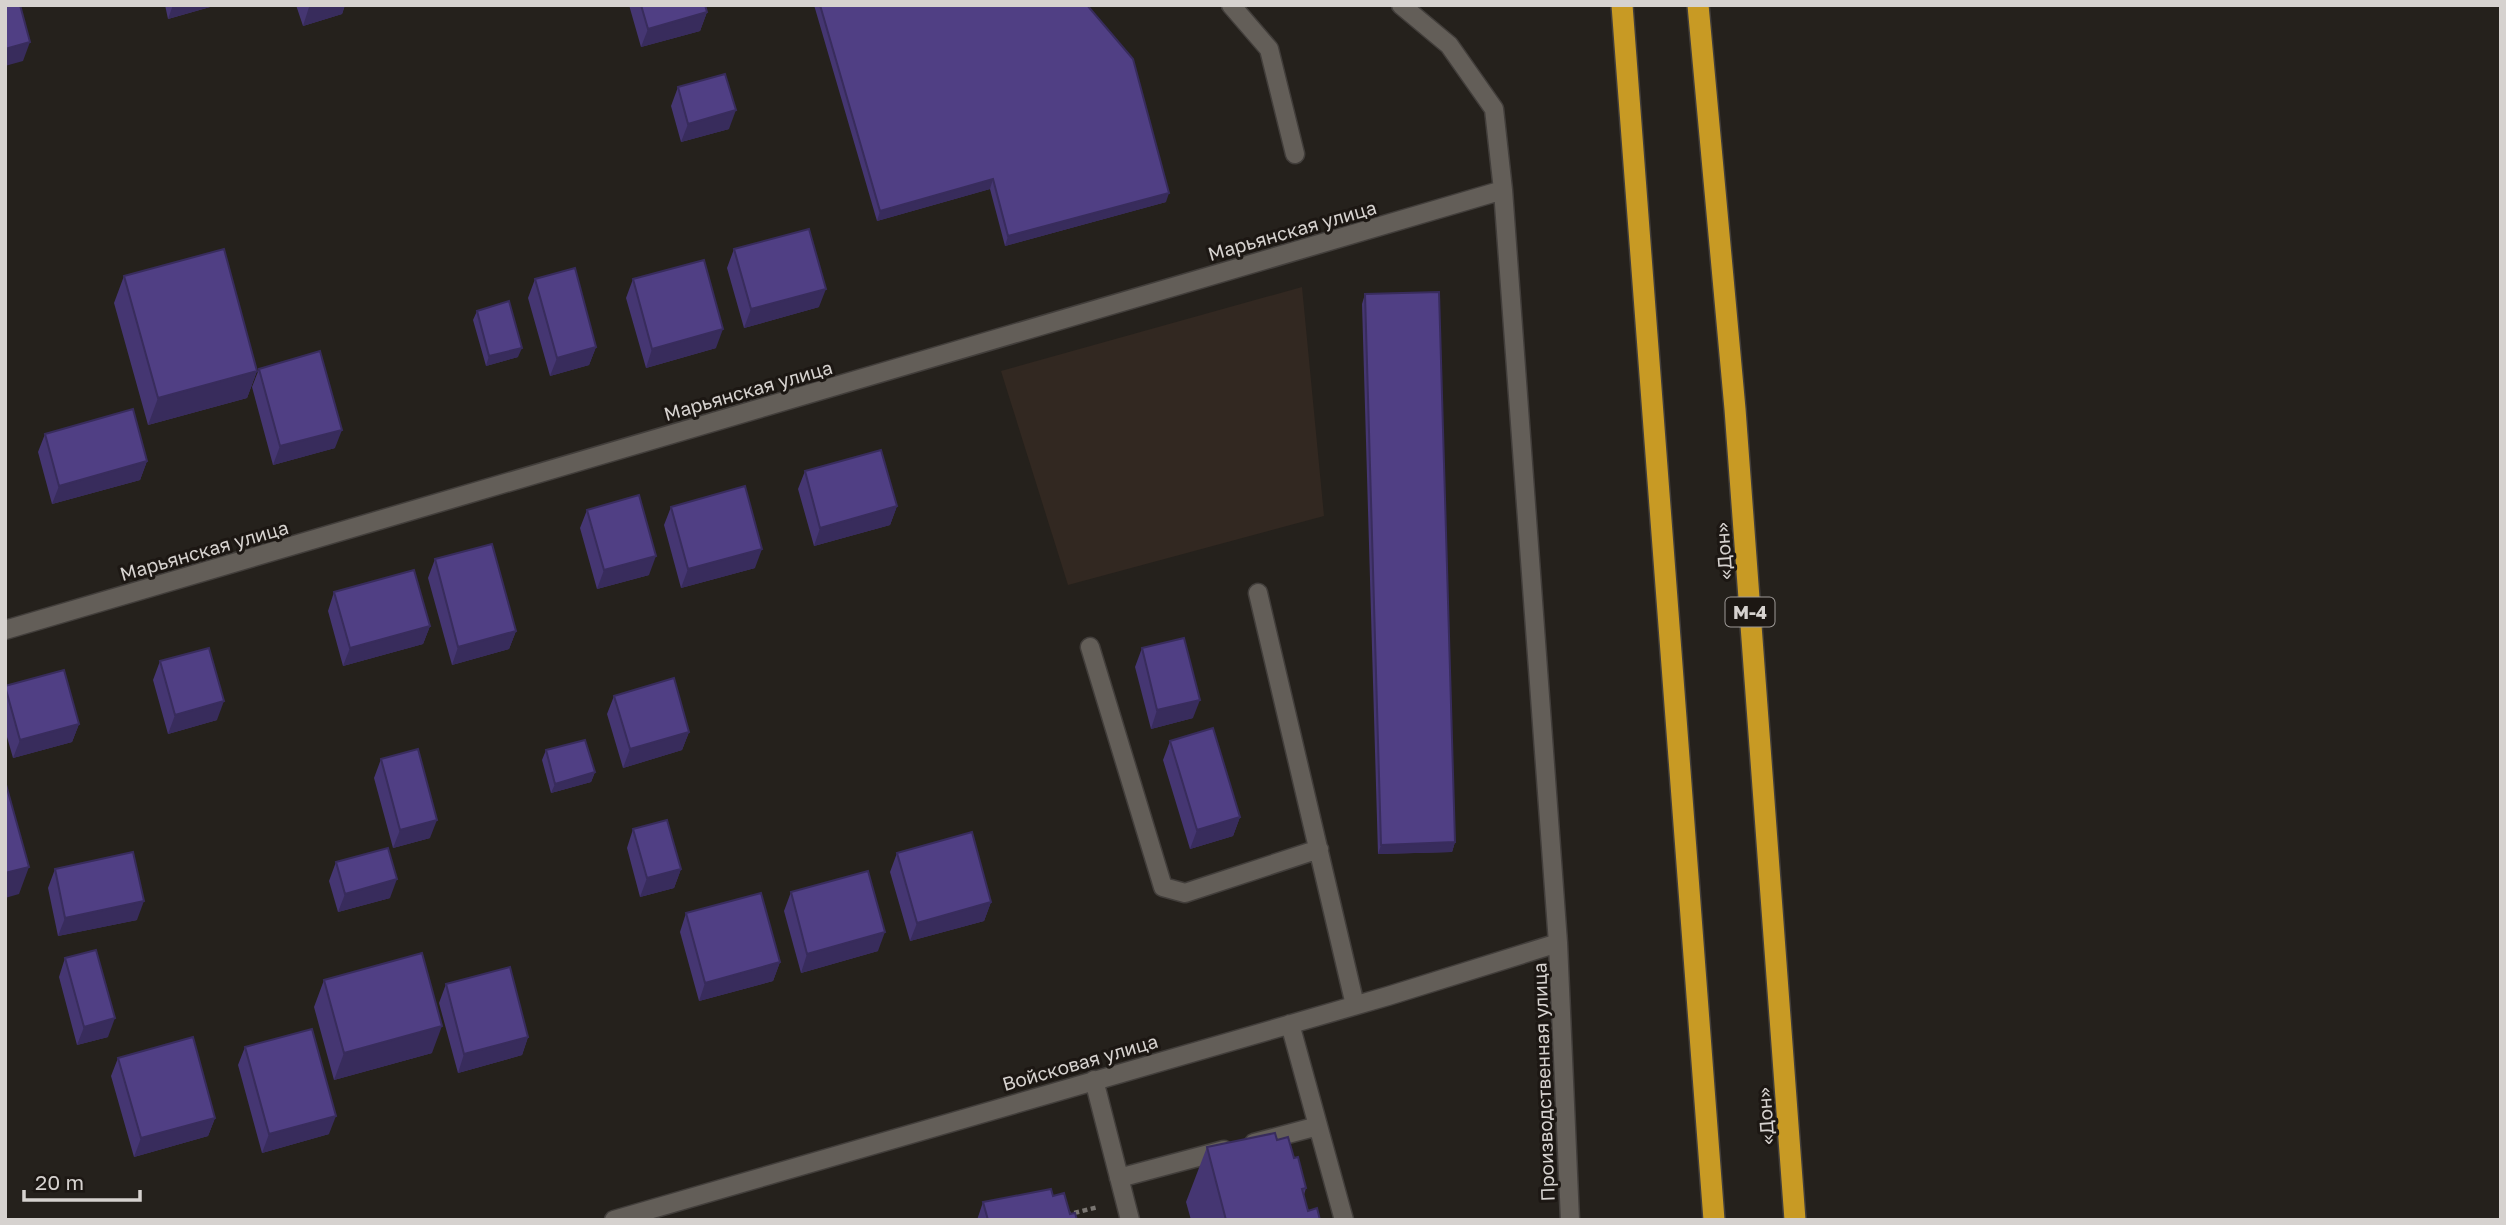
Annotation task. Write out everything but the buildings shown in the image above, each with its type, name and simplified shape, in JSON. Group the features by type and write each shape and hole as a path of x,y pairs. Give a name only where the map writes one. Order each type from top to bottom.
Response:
{"highway":[{"path":"1622,5 1714,1220"},
{"name":"«Дон»","path":"1698,5 1735,410 1795,1220"}],"street":[{"path":"1231,5 1269,49 1295,154"},
{"name":"Производственная улица","path":"1401,5 1450,45 1494,109 1503,190 1558,943 1570,1220"},
{"name":"Марьянская улица","path":"5,630 1503,190"},
{"path":"1258,593 1355,1005"},
{"path":"1090,647 1163,887 1185,893 1318,849"},
{"name":"Войсковая улица","path":"614,1220 1355,1005 1558,943"},
{"path":"1290,1024 1344,1220"},
{"path":"1094,1080 1129,1220"},
{"path":"1119,1178 1318,1126"}],"shaded area":[{"path":"1302,287 1324,516 1068,585 1001,371"}]}
